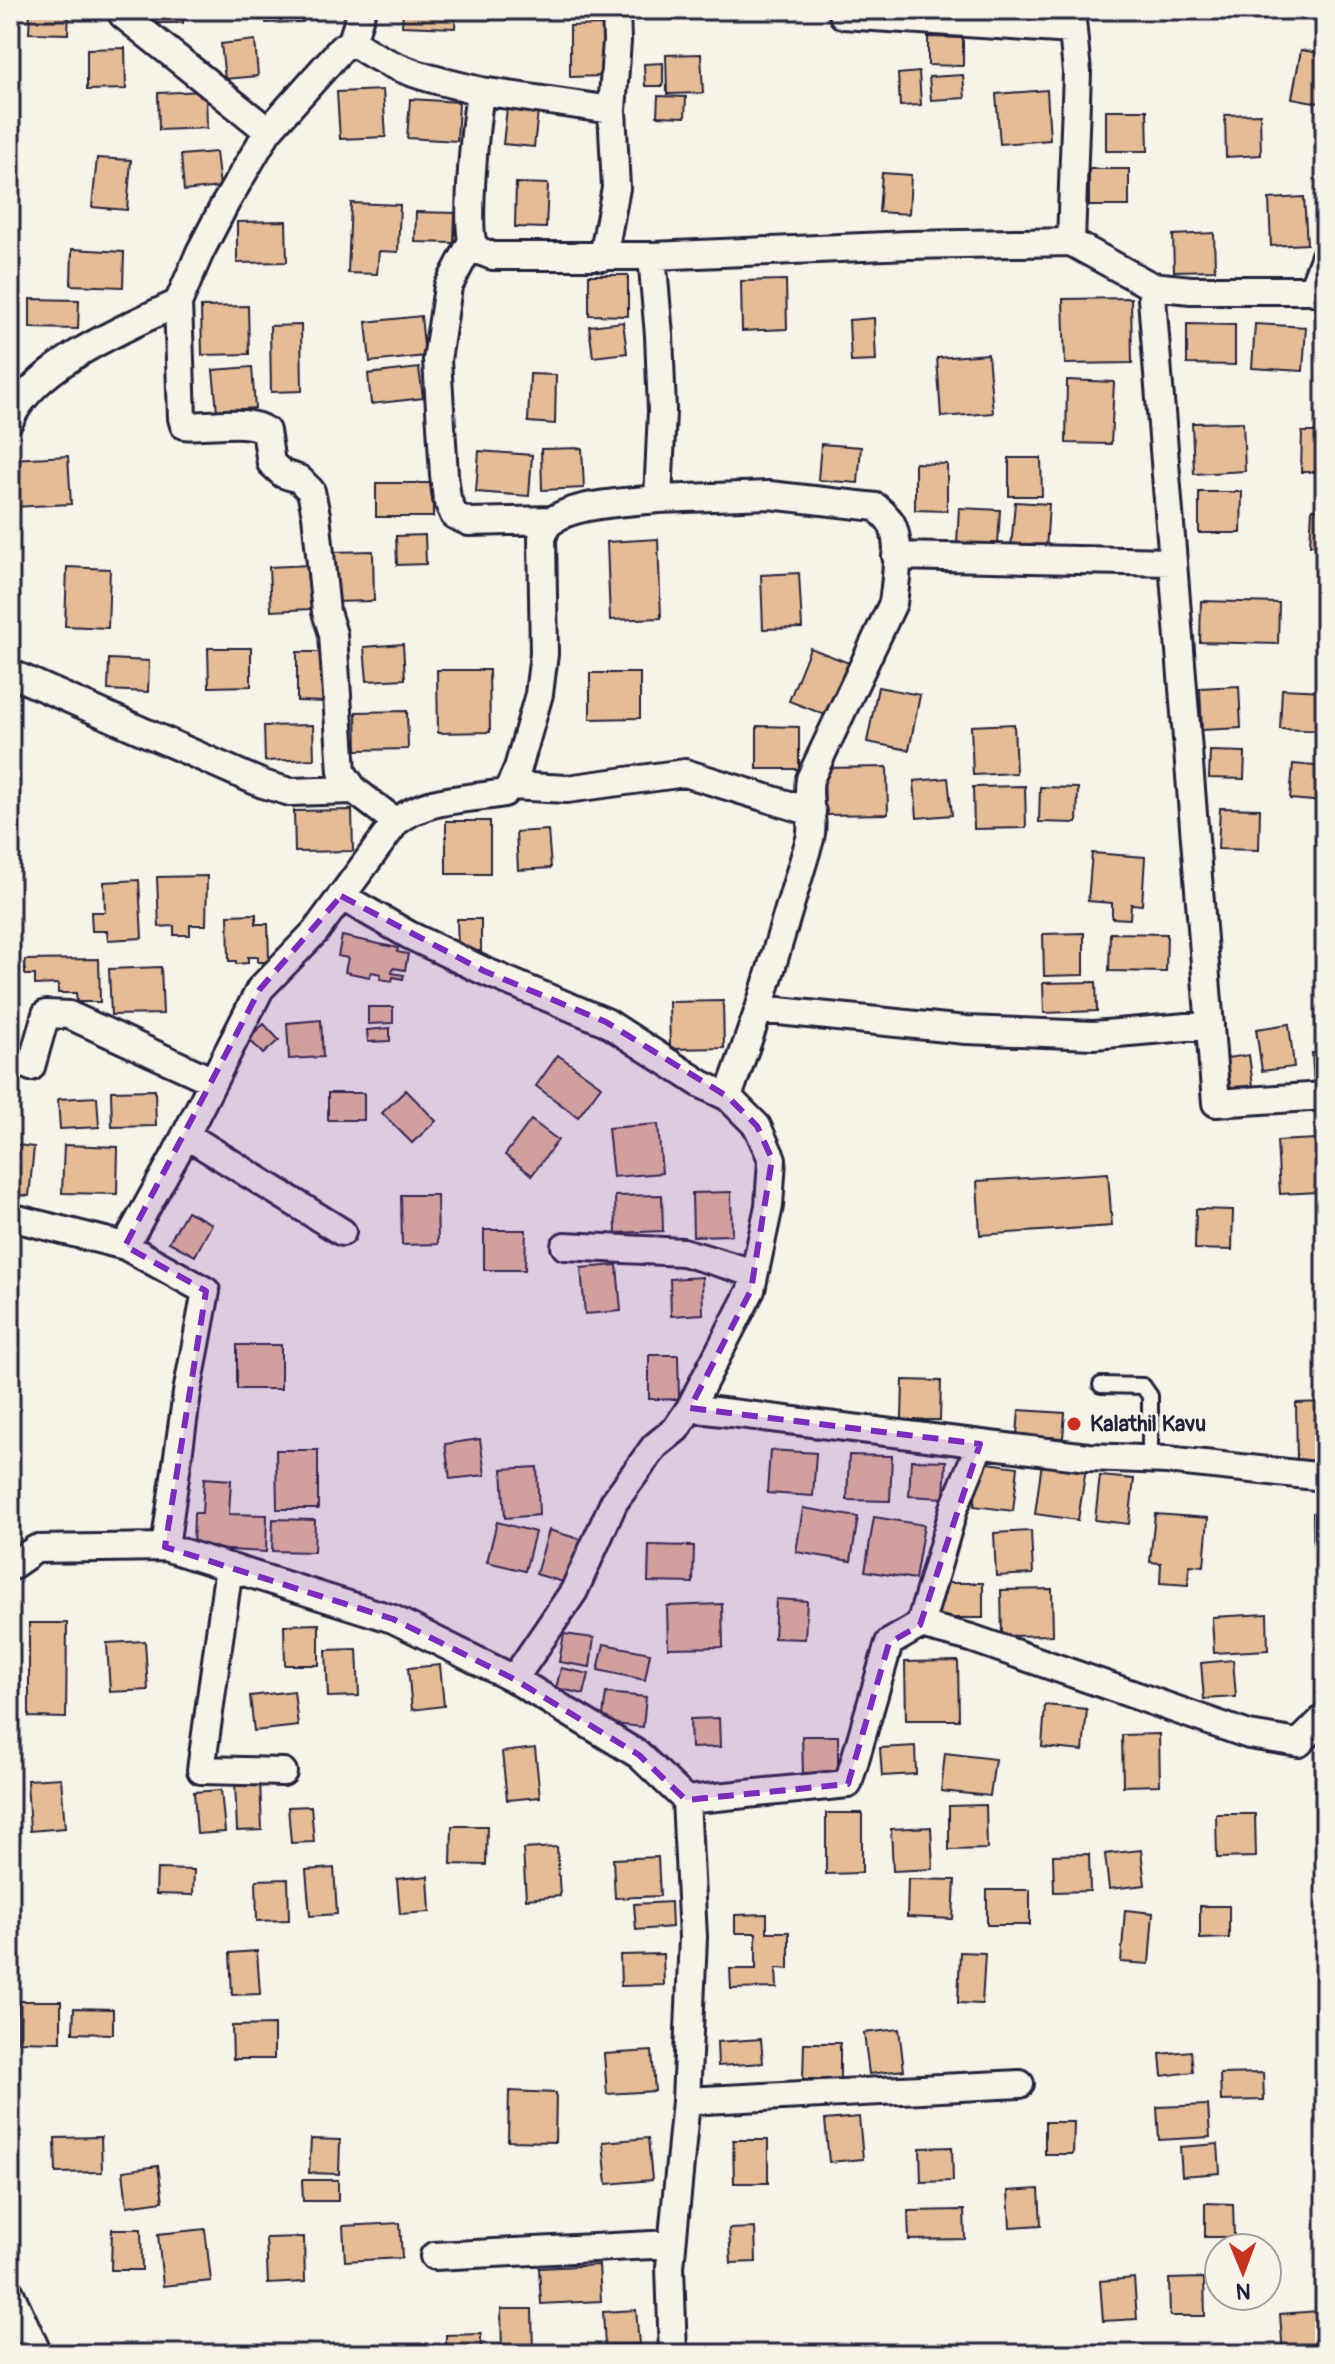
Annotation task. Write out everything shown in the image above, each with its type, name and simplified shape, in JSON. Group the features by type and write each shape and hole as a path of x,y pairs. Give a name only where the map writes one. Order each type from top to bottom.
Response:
{"street":[{"path":"126,10 123,15 268,131"},
{"path":"362,10 352,41 342,48 268,131 213,228 178,303 182,418 184,425 259,426 266,431 271,463 283,474 299,479 311,491 326,612 333,634 342,772 354,790 396,822"},
{"path":"603,257 616,188 612,110 616,10"},
{"path":"843,15 1072,20 1077,72 1071,242"},
{"path":"352,41 391,65 452,85 612,110"},
{"path":"481,91 470,222 472,241 478,251 493,256 652,256 909,245 1071,242 1151,286 1318,293 1325,256"},
{"path":"472,241 448,287 437,360 447,499 454,515 469,522 554,520"},
{"path":"652,256 662,411 658,499"},
{"path":"1151,286 1216,1103 1325,1096"},
{"path":"10,420 17,404 57,367 89,345 178,303"},
{"path":"125,1246 260,989 315,932 396,822 422,806 504,793 510,786 539,694 544,654 542,538 546,527 564,514 581,509 658,499 769,495 876,507 891,523 897,572 893,603 810,779 808,802 813,825 810,839 759,1009 728,1097"},
{"path":"896,556 1172,562"},
{"path":"10,673 263,784 290,792 354,790"},
{"path":"510,786 567,789 685,773 812,812"},
{"path":"341,896 409,935 484,971 606,1022 701,1084 728,1097 757,1126 772,1159 769,1206 751,1290 690,1408 676,1429 655,1446 614,1502 574,1591 514,1679"},
{"path":"759,1009 966,1030 1094,1035 1210,1025"},
{"path":"31,1067 46,1014 69,1015 213,1081"},
{"path":"186,1135 342,1232"},
{"path":"10,1217 125,1246 206,1291 187,1393 165,1547"},
{"path":"565,1246 683,1252 754,1273"},
{"path":"690,1408 1088,1457 1150,1459 1325,1477"},
{"path":"686,1800 848,1784 889,1643 920,1625 954,1508 980,1444"},
{"path":"10,1567 36,1549 165,1547 393,1619 514,1679 639,1755 686,1800 693,1937 686,2101 670,2267 673,2354"},
{"path":"229,1567 201,1770 283,1772"},
{"path":"920,1625 971,1638 1249,1735 1299,1743 1325,1717"},
{"path":"686,2101 1020,2084"},
{"path":"434,2256 672,2244"},
{"path":"10,2293 38,2354"}],"lane":[{"path":"1101,1385 1143,1386 1150,1396 1150,1459"}],"highlighted area":[{"path":"341,896 484,971 606,1022 728,1097 757,1126 772,1159 751,1290 690,1408 980,1444 920,1625 889,1643 848,1784 686,1800 639,1755 514,1679 393,1619 165,1547 206,1291 125,1246 260,989"}],"building":[{"path":"30,10 69,10 68,34 29,33"},
{"path":"143,10 183,10 183,23 143,23"},
{"path":"266,10 302,10 303,22 266,23"},
{"path":"403,10 456,10 455,28 402,26"},
{"path":"603,25 604,76 570,77 570,26"},
{"path":"928,37 963,38 963,66 928,65"},
{"path":"255,40 258,76 225,79 221,44"},
{"path":"125,48 126,89 87,90 87,49"},
{"path":"1301,50 1325,54 1325,104 1292,98"},
{"path":"701,54 703,93 667,94 666,55"},
{"path":"663,63 663,86 645,86 644,64"},
{"path":"919,72 921,105 900,106 898,74"},
{"path":"963,75 965,98 931,100 929,77"},
{"path":"383,90 386,137 340,139 337,92"},
{"path":"1047,90 1050,140 1000,144 996,94"},
{"path":"206,91 207,128 159,130 158,93"},
{"path":"658,96 686,97 685,117 657,116"},
{"path":"410,99 459,102 457,141 407,138"},
{"path":"507,108 538,111 534,147 503,144"},
{"path":"1106,110 1147,110 1148,151 1106,151"},
{"path":"1260,114 1261,155 1226,157 1225,115"},
{"path":"216,152 220,187 184,191 181,155"},
{"path":"97,158 131,160 127,210 92,207"},
{"path":"1089,169 1129,169 1129,206 1089,206"},
{"path":"882,173 911,175 909,214 879,212"},
{"path":"516,183 548,184 546,228 515,227"},
{"path":"1304,197 1307,244 1271,246 1269,199"},
{"path":"351,203 400,205 398,252 379,251 377,274 348,273"},
{"path":"416,212 455,213 454,243 415,242"},
{"path":"286,221 287,262 237,263 237,222"},
{"path":"1214,233 1215,270 1174,271 1173,235"},
{"path":"72,249 124,252 123,287 71,285"},
{"path":"589,275 628,275 628,316 589,315"},
{"path":"786,280 787,329 742,331 741,281"},
{"path":"1131,298 1132,363 1065,364 1063,299"},
{"path":"30,299 79,300 78,329 30,328"},
{"path":"248,306 249,354 202,355 201,307"},
{"path":"421,316 425,356 370,362 366,322"},
{"path":"874,318 876,361 851,362 849,320"},
{"path":"623,322 627,353 593,357 589,326"},
{"path":"1187,324 1235,325 1235,365 1187,364"},
{"path":"1255,324 1306,327 1303,371 1252,368"},
{"path":"301,325 302,391 271,392 270,326"},
{"path":"988,354 993,413 941,417 937,358"},
{"path":"252,367 255,408 217,411 213,370"},
{"path":"419,368 423,398 371,404 368,374"},
{"path":"530,374 556,375 555,424 528,422"},
{"path":"1067,380 1114,382 1111,444 1066,443"},
{"path":"1243,422 1245,471 1194,474 1192,423"},
{"path":"1302,432 1325,432 1325,472 1301,472"},
{"path":"821,444 861,447 858,483 818,480"},
{"path":"582,448 584,488 542,490 541,449"},
{"path":"479,451 532,455 529,496 476,492"},
{"path":"68,456 71,504 13,507 11,459"},
{"path":"1009,458 1041,458 1042,496 1009,496"},
{"path":"915,463 947,464 947,511 915,510"},
{"path":"376,483 433,483 433,517 376,517"},
{"path":"1199,492 1242,492 1241,533 1199,533"},
{"path":"1015,502 1049,504 1046,552 1011,549"},
{"path":"959,508 1000,510 998,545 957,543"},
{"path":"1312,509 1325,510 1325,545 1310,545"},
{"path":"425,535 426,564 397,565 396,536"},
{"path":"658,539 661,618 610,620 607,542"},
{"path":"373,551 374,601 331,602 330,552"},
{"path":"310,565 311,609 271,611 269,567"},
{"path":"67,567 110,569 108,628 65,626"},
{"path":"799,573 802,628 763,629 761,575"},
{"path":"1201,601 1279,603 1278,644 1200,642"},
{"path":"403,644 405,679 367,681 364,647"},
{"path":"208,648 251,648 251,686 209,687"},
{"path":"810,648 849,663 828,716 789,701"},
{"path":"297,652 325,652 325,702 297,701"},
{"path":"109,659 149,661 148,692 108,690"},
{"path":"437,670 489,670 490,732 438,733"},
{"path":"590,673 640,673 640,718 590,719"},
{"path":"1239,686 1241,728 1202,730 1200,688"},
{"path":"878,687 920,695 909,750 867,742"},
{"path":"1282,689 1325,691 1325,731 1280,729"},
{"path":"407,711 408,749 357,750 356,712"},
{"path":"1014,724 1016,773 973,775 971,726"},
{"path":"313,725 314,759 265,761 264,726"},
{"path":"757,726 799,727 799,769 757,769"},
{"path":"1210,751 1245,752 1244,779 1209,778"},
{"path":"1293,764 1325,767 1325,802 1290,799"},
{"path":"887,767 888,814 825,815 824,768"},
{"path":"948,778 952,815 917,818 914,781"},
{"path":"1025,786 1026,828 974,829 973,787"},
{"path":"1040,787 1078,788 1077,823 1039,822"},
{"path":"1220,808 1260,809 1259,850 1218,849"},
{"path":"352,810 353,851 295,852 294,811"},
{"path":"446,821 490,821 490,874 446,874"},
{"path":"548,830 551,868 518,870 516,832"},
{"path":"1092,853 1145,857 1142,905 1131,904 1130,919 1112,918 1112,903 1088,901"},
{"path":"207,876 206,925 190,925 190,935 174,935 174,926 159,927 157,877"},
{"path":"139,880 142,938 108,940 107,931 92,931 91,912 105,912 104,882"},
{"path":"256,914 256,924 268,924 269,962 258,962 258,957 248,957 248,963 229,961 228,915"},
{"path":"457,919 481,919 481,951 458,951"},
{"path":"1084,933 1084,975 1044,976 1043,934"},
{"path":"1110,933 1167,934 1166,972 1109,971"},
{"path":"342,936 398,948 397,952 408,954 405,970 393,968 392,973 404,975 403,979 393,977 392,981 380,979 381,974 371,972 370,977 345,972 348,958 338,956"},
{"path":"99,959 100,1002 77,1002 76,993 58,993 58,984 35,985 35,975 25,975 25,960"},
{"path":"161,967 163,1014 111,1015 109,969"},
{"path":"1096,982 1097,1011 1044,1013 1043,983"},
{"path":"723,1001 724,1048 670,1049 669,1002"},
{"path":"368,1007 393,1007 393,1023 368,1024"},
{"path":"321,1020 323,1057 289,1059 287,1023"},
{"path":"264,1024 279,1040 263,1054 248,1038"},
{"path":"1289,1024 1294,1067 1262,1071 1256,1029"},
{"path":"390,1028 390,1041 368,1042 367,1030"},
{"path":"1312,1053 1325,1053 1325,1084 1314,1085"},
{"path":"558,1055 601,1086 578,1117 536,1086"},
{"path":"1249,1055 1254,1094 1232,1097 1226,1058"},
{"path":"155,1090 156,1126 112,1127 111,1091"},
{"path":"406,1090 436,1121 412,1143 382,1113"},
{"path":"328,1093 364,1093 364,1120 328,1120"},
{"path":"97,1097 99,1127 60,1129 58,1099"},
{"path":"531,1120 558,1140 532,1175 505,1155"},
{"path":"658,1124 662,1173 613,1177 608,1128"},
{"path":"1316,1139 1319,1192 1280,1194 1277,1141"},
{"path":"10,1144 34,1147 29,1196 10,1194"},
{"path":"64,1145 118,1147 117,1194 62,1193"},
{"path":"1108,1173 1112,1226 980,1235 977,1181"},
{"path":"731,1192 732,1235 693,1236 692,1193"},
{"path":"401,1195 437,1195 438,1244 402,1245"},
{"path":"662,1195 663,1231 616,1233 615,1196"},
{"path":"1196,1209 1233,1210 1232,1250 1195,1249"},
{"path":"187,1211 212,1224 195,1256 169,1242"},
{"path":"484,1230 526,1230 525,1270 484,1270"},
{"path":"617,1265 621,1311 585,1314 581,1268"},
{"path":"702,1277 703,1314 671,1316 670,1279"},
{"path":"237,1345 281,1345 281,1389 237,1389"},
{"path":"649,1355 678,1355 679,1399 649,1399"},
{"path":"903,1380 941,1381 940,1420 902,1420"},
{"path":"1325,1402 1325,1461 1297,1462 1296,1403"},
{"path":"1019,1410 1065,1413 1063,1438 1017,1435"},
{"path":"480,1439 485,1475 450,1479 445,1444"},
{"path":"276,1450 318,1450 318,1509 277,1509"},
{"path":"770,1450 816,1453 813,1496 767,1493"},
{"path":"849,1455 892,1456 890,1501 847,1500"},
{"path":"911,1460 946,1461 944,1498 909,1496"},
{"path":"980,1462 1018,1467 1013,1511 974,1506"},
{"path":"1042,1462 1086,1468 1078,1520 1035,1514"},
{"path":"537,1467 539,1515 505,1518 502,1469"},
{"path":"1100,1476 1134,1479 1129,1524 1095,1520"},
{"path":"204,1478 231,1480 229,1514 267,1515 266,1552 193,1548 194,1513 202,1513"},
{"path":"803,1508 858,1517 851,1561 796,1552"},
{"path":"1313,1513 1325,1513 1325,1568 1314,1568"},
{"path":"1155,1514 1208,1518 1204,1566 1190,1565 1188,1585 1160,1583 1161,1563 1150,1562"},
{"path":"874,1517 924,1525 915,1579 865,1571"},
{"path":"273,1519 315,1520 314,1552 272,1551"},
{"path":"497,1522 535,1532 525,1571 487,1562"},
{"path":"549,1530 586,1541 573,1585 536,1574"},
{"path":"1031,1531 1033,1574 996,1576 994,1533"},
{"path":"649,1545 694,1546 693,1583 648,1582"},
{"path":"938,1583 983,1583 983,1618 938,1618"},
{"path":"1052,1589 1053,1635 1002,1636 1001,1590"},
{"path":"776,1599 807,1601 805,1639 774,1638"},
{"path":"722,1604 723,1647 668,1648 667,1606"},
{"path":"1267,1614 1268,1650 1214,1653 1212,1617"},
{"path":"29,1623 67,1623 66,1718 29,1717"},
{"path":"319,1624 319,1665 285,1665 284,1625"},
{"path":"564,1634 594,1638 590,1667 559,1662"},
{"path":"145,1641 148,1690 110,1692 107,1643"},
{"path":"604,1644 650,1653 645,1680 598,1670"},
{"path":"357,1649 359,1696 328,1697 326,1650"},
{"path":"1233,1660 1236,1697 1204,1699 1201,1663"},
{"path":"958,1661 959,1720 906,1720 905,1662"},
{"path":"440,1665 444,1706 412,1710 408,1668"},
{"path":"561,1668 589,1674 584,1694 556,1688"},
{"path":"294,1691 298,1726 254,1731 250,1696"},
{"path":"606,1693 646,1697 643,1727 602,1723"},
{"path":"1045,1705 1087,1709 1083,1751 1042,1747"},
{"path":"719,1718 720,1747 691,1748 690,1719"},
{"path":"1159,1734 1160,1785 1123,1786 1122,1735"},
{"path":"802,1736 838,1736 838,1774 803,1774"},
{"path":"915,1746 916,1774 882,1776 880,1748"},
{"path":"535,1748 540,1797 507,1800 502,1752"},
{"path":"945,1753 995,1759 990,1796 941,1791"},
{"path":"61,1778 65,1828 30,1831 27,1780"},
{"path":"235,1780 260,1780 262,1830 237,1831"},
{"path":"221,1790 225,1832 197,1834 194,1792"},
{"path":"986,1805 987,1849 949,1850 949,1806"},
{"path":"311,1806 314,1842 291,1843 288,1807"},
{"path":"826,1813 862,1813 862,1873 826,1874"},
{"path":"1216,1814 1255,1814 1256,1857 1217,1858"},
{"path":"452,1826 487,1826 486,1865 451,1864"},
{"path":"931,1827 933,1869 893,1871 891,1829"},
{"path":"557,1847 560,1896 526,1899 523,1849"},
{"path":"1141,1850 1145,1885 1109,1889 1105,1854"},
{"path":"1089,1854 1090,1891 1054,1892 1053,1855"},
{"path":"658,1857 660,1896 615,1898 613,1859"},
{"path":"334,1868 337,1914 310,1916 306,1870"},
{"path":"157,1869 194,1870 193,1895 156,1894"},
{"path":"428,1876 430,1912 400,1914 397,1879"},
{"path":"288,1879 289,1920 257,1921 256,1880"},
{"path":"908,1879 955,1880 953,1919 907,1917"},
{"path":"987,1890 1030,1890 1030,1925 987,1925"},
{"path":"671,1902 672,1927 636,1930 634,1904"},
{"path":"1200,1906 1229,1906 1229,1938 1200,1939"},
{"path":"1125,1910 1153,1913 1149,1964 1121,1962"},
{"path":"767,1914 767,1932 789,1932 789,1969 776,1968 777,1988 731,1989 730,1969 756,1969 756,1933 735,1933 735,1915"},
{"path":"257,1951 260,1994 232,1995 230,1953"},
{"path":"960,1952 985,1953 982,2004 958,2003"},
{"path":"663,1954 664,1985 621,1986 620,1955"},
{"path":"18,2001 61,2001 61,2042 18,2041"},
{"path":"74,2008 113,2009 113,2034 73,2033"},
{"path":"274,2025 274,2059 233,2059 232,2026"},
{"path":"899,2029 904,2070 869,2074 864,2033"},
{"path":"761,2039 763,2063 718,2066 717,2042"},
{"path":"804,2043 840,2043 840,2079 803,2079"},
{"path":"652,2051 655,2091 607,2094 604,2054"},
{"path":"1191,2051 1193,2072 1162,2076 1160,2054"},
{"path":"1263,2073 1264,2100 1221,2101 1220,2074"},
{"path":"509,2091 556,2093 555,2142 508,2141"},
{"path":"1208,2105 1210,2137 1159,2140 1157,2107"},
{"path":"859,2117 863,2159 829,2162 825,2120"},
{"path":"1045,2122 1074,2122 1073,2154 1045,2154"},
{"path":"101,2137 102,2172 56,2173 55,2138"},
{"path":"648,2138 652,2180 607,2184 603,2142"},
{"path":"311,2139 340,2140 339,2174 309,2173"},
{"path":"733,2140 768,2140 768,2183 734,2183"},
{"path":"1218,2144 1220,2173 1182,2176 1180,2147"},
{"path":"952,2147 953,2181 921,2182 920,2148"},
{"path":"158,2166 163,2201 127,2206 123,2171"},
{"path":"302,2180 338,2180 338,2201 303,2201"},
{"path":"1039,2189 1041,2225 1010,2227 1008,2191"},
{"path":"1205,2203 1233,2204 1234,2232 1205,2232"},
{"path":"964,2210 965,2239 909,2240 908,2211"},
{"path":"400,2223 402,2258 345,2261 343,2226"},
{"path":"755,2228 756,2262 731,2263 729,2229"},
{"path":"112,2229 141,2229 142,2270 111,2270"},
{"path":"205,2229 211,2281 163,2286 158,2234"},
{"path":"304,2237 305,2282 268,2284 266,2238"},
{"path":"599,2265 601,2301 541,2304 539,2268"},
{"path":"1134,2278 1137,2319 1103,2321 1100,2281"},
{"path":"1203,2278 1205,2316 1170,2316 1169,2279"},
{"path":"501,2309 532,2309 533,2354 502,2354"},
{"path":"636,2310 639,2344 605,2346 603,2312"},
{"path":"1318,2311 1321,2354 1283,2354 1280,2314"},
{"path":"481,2334 481,2354 446,2354 446,2335"}],"place":[{"name":"Kalathil Kavu","path":"1074,1424"}]}
